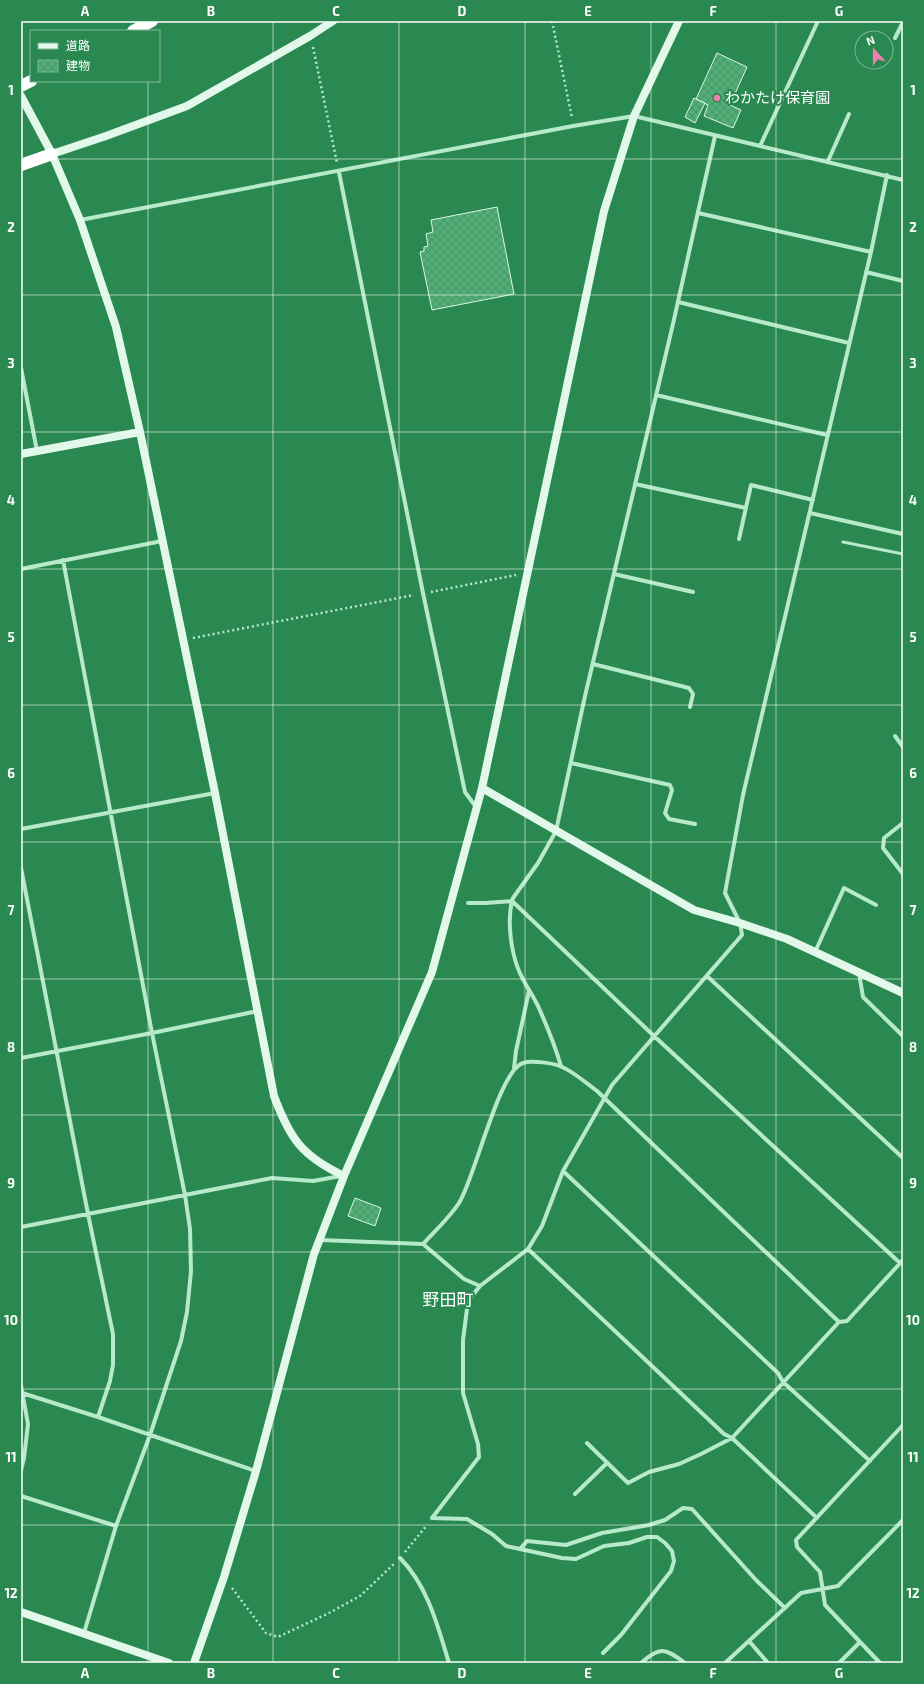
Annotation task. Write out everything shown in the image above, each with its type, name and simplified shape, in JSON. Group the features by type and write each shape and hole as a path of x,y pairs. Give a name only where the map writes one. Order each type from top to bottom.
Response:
{"highway":[{"path":"135,30 152,21"},
{"path":"21,86 30,82"},
{"path":"21,165 52,154"}],"street":[{"path":"52,154 187,106 310,36 333,21"},
{"path":"194,1663 224,1577 256,1471 314,1254 344,1176 432,972 482,788 604,211 634,116 679,21"},
{"path":"760,146 818,21"},
{"path":"895,38 903,22"},
{"path":"21,96 52,154 80,220 116,327 140,432 215,793 274,1096 284,1123 294,1140 311,1158 344,1176"},
{"path":"828,161 849,114"},
{"path":"80,220 339,172 573,126 634,116 888,175 903,180"},
{"path":"561,1066 550,1032 519,971 513,953 509,915 513,898 538,863 556,831 570,762 678,302 715,136"},
{"path":"339,172 423,593 465,792 476,807"},
{"path":"432,1518 479,1457 478,1444 463,1393 463,1348 468,1301 480,1286 528,1249 542,1226 563,1171 612,1085 742,935 740,923 725,893 743,795 888,175"},
{"path":"698,213 871,252"},
{"path":"866,272 903,281"},
{"path":"678,302 849,343"},
{"path":"21,368 37,451"},
{"path":"656,395 827,435"},
{"path":"21,454 140,432"},
{"path":"635,484 746,508"},
{"path":"739,539 751,485 813,500"},
{"path":"810,513 903,534"},
{"path":"21,569 162,541"},
{"path":"64,560 152,1033 186,1195 190,1229 191,1264 187,1312 182,1341 150,1435 116,1526 84,1633"},
{"path":"614,574 693,592"},
{"path":"593,664 689,688 693,694 690,707"},
{"path":"895,736 903,747"},
{"path":"570,762 670,785 672,790 665,813 670,819 695,824"},
{"path":"482,788 694,910 740,923 787,940 903,993"},
{"path":"21,829 215,793"},
{"path":"903,823 884,838 883,848 903,874"},
{"path":"21,868 88,1214 113,1334 113,1365 110,1381 98,1417"},
{"path":"815,952 844,888 876,905"},
{"path":"468,903 512,901 654,1036 902,1262 847,1321 839,1322 732,1438 679,1464 650,1472 628,1483 587,1443"},
{"path":"859,973 862,997 903,1036"},
{"path":"707,976 903,1158"},
{"path":"423,1244 459,1202 470,1178 489,1118 514,1068 516,1051 529,990"},
{"path":"21,1058 258,1011"},
{"path":"514,1068 523,1062 538,1062 561,1066 597,1091 839,1322"},
{"path":"563,1171 778,1373 783,1382 870,1461"},
{"path":"21,1228 272,1178 313,1181 344,1176"},
{"path":"320,1240 423,1244 464,1279 480,1286"},
{"path":"528,1249 724,1434 732,1438 817,1518"},
{"path":"21,1386 28,1424 21,1470"},
{"path":"22,1393 98,1417 256,1471"},
{"path":"880,1663 825,1605 820,1572 797,1547 796,1540 903,1425"},
{"path":"575,1494 607,1463"},
{"path":"21,1496 116,1526"},
{"path":"520,1549 527,1541 566,1545 602,1533 627,1529 634,1526 649,1525 665,1520 684,1508 692,1509 736,1558 785,1608"},
{"path":"432,1518 466,1519 492,1534 506,1546 562,1558 576,1559 604,1546 630,1543 648,1537 657,1537 672,1551 674,1561 670,1571 621,1635 603,1653"},
{"path":"725,1663 801,1593 838,1586 903,1520"},
{"path":"400,1558 408,1566 423,1592 437,1622 449,1663"},
{"path":"21,1612 169,1663"},
{"path":"749,1641 768,1663"},
{"path":"839,1663 860,1642"},
{"path":"641,1663 650,1655 661,1650 670,1652 685,1663"}],"lane":[{"path":"843,542 903,554"}],"path":[{"path":"552,21 573,126"},
{"path":"310,36 339,172"},
{"path":"183,640 528,573"},
{"path":"224,1577 266,1633 278,1637 330,1613 360,1596 400,1558 432,1518"}],"building":[{"path":"717,53 747,67 730,105 741,110 733,128 704,116 708,105 696,99"},
{"path":"694,98 705,103 695,123 685,117"},
{"path":"497,207 514,294 432,310 420,252 424,251 424,247 428,246 426,234 433,232 431,220"},
{"path":"355,1198 381,1208 375,1226 348,1216"}],"place":[{"name":"わかたけ保育園","path":"717,98"}],"district":[{"name":"野田町","path":"448,1300"}]}
